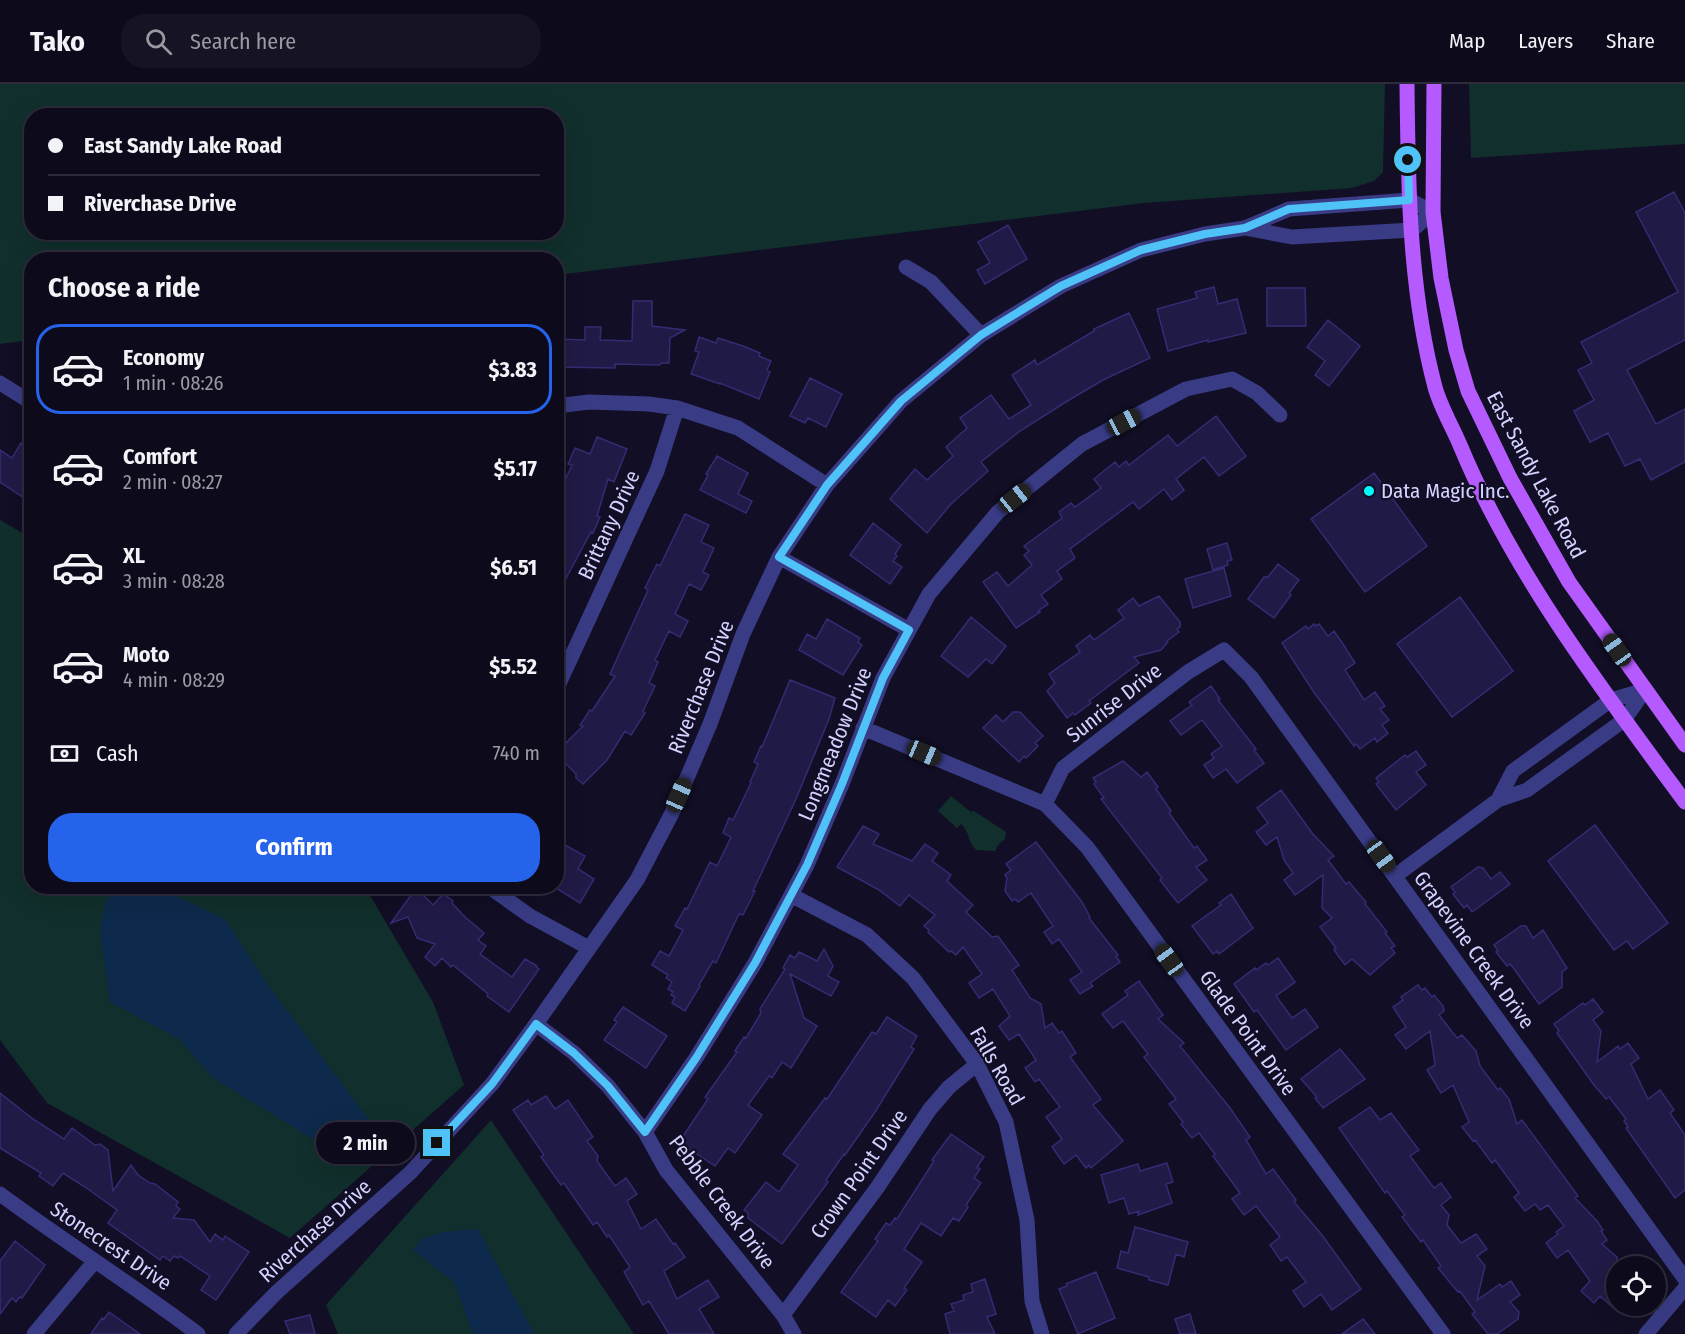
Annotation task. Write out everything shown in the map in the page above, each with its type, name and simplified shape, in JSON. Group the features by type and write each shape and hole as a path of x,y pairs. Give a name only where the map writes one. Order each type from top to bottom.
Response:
{"main road":[{"path":"1407,84 1409,200 1415,272 1426,345 1436,389 1477,487 1547,607 1624,720 1685,802"},
{"name":"East Sandy Lake Road","path":"1434,84 1433,212 1443,288 1456,350 1468,391 1510,478 1564,572 1685,745"}],"street":[{"path":"1409,200 1433,212 1412,230"},
{"name":"Riverchase Drive","path":"236,1334 277,1292 410,1173 492,1084 536,1024 637,880 672,813 710,724 743,634 779,557 827,485 901,401 981,335 1061,286 1141,250 1205,234 1245,228 1289,209 1409,200"},
{"name":"Riverchase Drive","path":"1245,228 1292,237 1412,230"},
{"path":"906,267 932,282 981,335"},
{"name":"Longmeadow Drive","path":"645,1132 696,1058 755,963 807,865 883,678 929,594 998,512 1082,444 1186,389 1232,379 1257,393 1280,415"},
{"path":"0,383 24,398"},
{"path":"564,405 589,402 650,404 677,408 738,428 827,485"},
{"name":"Brittany Drive","path":"564,673 657,471 677,408"},
{"path":"779,557 909,630"},
{"name":"Sunrise Drive","path":"1045,804 1063,768 1188,672 1224,650"},
{"name":"Grapevine Creek Drive","path":"1224,650 1251,677 1685,1279"},
{"path":"1498,800 1513,771 1611,700 1645,690"},
{"path":"1395,876 1498,800 1527,790 1624,720 1645,690"},
{"name":"Glade Point Drive","path":"863,728 1045,804 1087,848 1443,1334"},
{"path":"1545,748 1560,766"},
{"path":"499,894 530,916 589,948"},
{"name":"Falls Road","path":"791,895 867,935 914,978 977,1064 1006,1122 1027,1220 1032,1301 1042,1334"},
{"name":"Pebble Creek Drive","path":"536,1024 574,1053 608,1086 645,1132 666,1170 783,1315 794,1334"},
{"name":"Crown Point Drive","path":"783,1315 877,1188 930,1109 949,1087 977,1064"},
{"name":"Stonecrest Drive","path":"0,1194 198,1334"},
{"path":"34,1334 95,1261"},
{"path":"1646,1334 1685,1288"}],"green space":[{"path":"0,84 1385,84 1383,172 1374,181 1352,188 1144,203 564,274 564,252 24,252 24,341 0,344"},
{"path":"1469,84 1685,84 1685,144 1471,158"},
{"path":"0,520 24,534 24,894 369,894 433,1002 464,1085 290,1238 47,1103 0,1040"},
{"path":"951,796 971,812 974,811 1006,832 1005,839 995,851 976,850 961,824 957,828 938,811"},
{"path":"491,1120 634,1334 338,1334 326,1305"}],"water":[{"path":"114,894 174,894 225,919 265,981 369,1120 334,1152 213,1078 179,1039 110,1002 100,930 106,901"},
{"path":"478,1229 534,1334 473,1334 454,1282 413,1250 423,1238 443,1232"}],"building":[{"path":"1674,192 1685,213 1685,340 1627,370 1656,424 1685,409 1685,462 1651,480 1640,459 1625,466 1608,433 1590,442 1574,411 1594,400 1578,370 1592,363 1581,342 1678,292 1636,212"},
{"path":"1008,225 1027,259 985,284 977,270 990,263 978,242"},
{"path":"1214,287 1218,304 1237,299 1246,333 1168,351 1157,309 1197,298 1195,292"},
{"path":"1267,288 1305,288 1306,326 1267,326"},
{"path":"633,301 652,301 652,326 685,330 670,338 669,363 660,365 615,364 615,368 564,367 564,339 585,340 585,327 601,327 600,340 632,341"},
{"path":"1129,313 1150,358 1103,380 1020,431 981,462 988,471 951,504 927,533 890,499 915,469 927,480 953,456 946,447 967,428 960,418 991,395 1009,419 1031,405 1012,375 1035,360 1037,365 1094,329"},
{"path":"1328,320 1360,346 1329,386 1315,375 1325,361 1307,347"},
{"path":"699,337 716,343 718,338 743,346 760,353 759,356 771,361 767,370 770,372 759,399 691,374 699,352 695,351"},
{"path":"810,378 842,394 826,427 808,418 805,423 790,416"},
{"path":"1216,416 1246,456 1219,476 1204,457 1176,479 1184,490 1172,500 1164,489 1139,509 1133,502 1070,549 1075,558 1057,571 1062,579 1041,595 1048,604 1016,628 983,582 997,572 1008,586 1032,565 1024,555 1029,551 1024,546 1062,518 1059,512 1071,503 1075,507 1101,488 1094,479 1115,462 1119,467 1126,461 1129,465 1168,435 1177,446"},
{"path":"597,437 627,449 614,482 608,479 597,516 600,517 593,533 591,532 564,582 564,482 572,465 568,464 575,448 590,454"},
{"path":"21,443 24,445 24,498 0,482 0,450 12,458"},
{"path":"717,456 748,473 738,494 752,501 746,513 700,490"},
{"path":"1374,473 1427,546 1365,592 1311,519"},
{"path":"685,514 709,525 701,542 714,548 703,572 709,575 701,590 689,584 675,614 688,621 680,637 669,631 655,660 658,662 649,683 655,686 643,711 645,713 631,735 625,731 607,760 583,784 564,761 564,745 583,726 580,725 615,676 610,674 648,590 645,588 657,564 660,566"},
{"path":"873,523 901,545 893,561 902,567 890,584 850,555"},
{"path":"1227,543 1232,560 1227,561 1228,565 1213,570 1207,549"},
{"path":"1278,564 1299,580 1274,618 1248,599 1264,577 1268,577"},
{"path":"1224,568 1231,596 1193,608 1185,579"},
{"path":"1159,596 1180,622 1180,627 1177,629 1179,632 1167,641 1161,650 1134,657 1139,663 1089,701 1091,703 1067,718 1047,691 1055,683 1049,674 1080,652 1076,646 1090,635 1094,640 1124,618 1118,610 1133,598 1139,606"},
{"path":"1460,597 1513,671 1452,717 1397,644"},
{"path":"971,617 1006,646 992,664 986,659 968,677 941,656"},
{"path":"827,619 860,638 858,642 862,645 843,675 799,650 807,634 816,639"},
{"path":"1314,624 1315,626 1319,624 1328,636 1334,631 1343,644 1355,663 1345,670 1364,700 1375,692 1385,706 1380,709 1389,720 1382,725 1388,733 1377,742 1375,738 1360,749 1356,744 1354,746 1313,691 1282,643 1306,626 1308,629"},
{"path":"790,680 835,698 829,719 796,799 753,891 755,891 743,915 739,914 716,963 713,961 685,1011 672,1003 675,997 668,989 672,982 666,978 668,975 652,965 660,951 669,956 683,930 675,926 685,908 687,909 710,862 717,866 731,837 723,833 729,818 733,820 751,783 758,764 754,762"},
{"path":"1211,686 1220,699 1218,700 1264,763 1237,783 1226,769 1213,778 1204,765 1214,758 1211,754 1222,746 1202,720 1181,735 1170,721 1192,705 1189,702"},
{"path":"1013,712 1020,712 1043,736 1035,743 1038,746 1019,762 983,728 996,715 1003,722"},
{"path":"1416,751 1426,765 1416,772 1426,785 1396,810 1376,784 1379,782 1376,778 1405,755 1407,757"},
{"path":"1123,761 1141,777 1147,772 1171,811 1169,813 1194,848 1197,846 1207,860 1196,867 1207,880 1178,903 1160,880 1162,878 1101,799 1104,798 1094,784 1096,782 1093,778"},
{"path":"1281,790 1312,833 1334,856 1328,860 1346,884 1349,882 1366,902 1365,904 1395,946 1391,948 1395,953 1370,975 1352,959 1345,965 1334,950 1336,948 1320,927 1332,918 1322,908 1323,875 1295,895 1284,880 1293,873 1284,860 1277,837 1266,845 1256,832 1268,823 1257,808"},
{"path":"1595,825 1668,923 1633,949 1627,941 1614,950 1548,861"},
{"path":"863,826 879,834 873,844 912,861 925,844 938,853 932,861 951,875 947,881 973,905 966,912 992,937 998,936 1019,965 1012,970 1030,998 1041,1004 1045,1028 1052,1023 1059,1033 1062,1031 1076,1053 1070,1057 1101,1099 1093,1105 1123,1141 1091,1168 1089,1165 1086,1168 1076,1155 1064,1164 1052,1147 1062,1139 1046,1117 1060,1107 1039,1079 1035,1082 1025,1068 1036,1060 1019,1034 1009,1040 999,1026 1010,1016 993,989 979,998 969,983 982,974 963,947 956,955 949,952 928,932 929,930 924,926 935,915 909,895 900,906 879,890 837,867"},
{"path":"1036,842 1082,902 1089,918 1118,955 1116,956 1120,962 1090,983 1093,986 1080,994 1070,980 1082,972 1059,939 1052,944 1044,932 1053,926 1031,893 1018,902 1015,899 1012,901 1005,891 1007,878 1005,875 1011,870 1006,864"},
{"path":"564,844 585,856 578,869 594,879 580,903 564,893"},
{"path":"1478,867 1483,868 1491,879 1500,872 1510,884 1472,912 1467,905 1464,908 1453,894 1455,892 1451,887"},
{"path":"412,894 422,894 433,905 443,894 453,901 452,903 465,917 484,933 478,940 486,946 480,954 512,977 525,959 539,969 509,1012 487,996 488,994 453,965 451,967 442,958 435,966 425,957 435,944 417,938 408,917 391,923"},
{"path":"1231,894 1253,928 1219,954 1217,951 1213,954 1192,926 1221,905 1219,903"},
{"path":"1521,926 1526,926 1533,938 1543,930 1567,968 1562,972 1562,987 1539,1004 1515,970 1510,964 1507,966 1496,952 1498,951 1494,945"},
{"path":"824,949 833,966 828,976 839,982 831,996 790,974 804,1018 817,1026 791,1068 782,1062 772,1078 769,1076 748,1105 762,1115 735,1153 728,1148 715,1166 679,1142 708,1099 705,1097 761,1013 760,1009 785,969 783,968 790,955 795,958 799,952 817,961"},
{"path":"1278,958 1295,982 1276,996 1292,1018 1305,1009 1318,1027 1286,1050 1257,1010 1254,1012 1234,984 1255,968 1256,970 1266,963 1268,965"},
{"path":"1139,981 1163,1015 1158,1019 1184,1043 1180,1046 1230,1108 1250,1137 1246,1140 1266,1174 1273,1169 1296,1200 1294,1202 1322,1235 1361,1289 1332,1310 1321,1294 1304,1307 1293,1291 1306,1282 1287,1257 1281,1261 1270,1245 1280,1237 1256,1206 1244,1215 1232,1199 1240,1193 1199,1133 1192,1138 1181,1124 1183,1122 1169,1104 1176,1099 1144,1057 1148,1054 1123,1021 1113,1028 1102,1014 1128,995 1125,991"},
{"path":"1418,985 1422,990 1425,988 1432,997 1434,995 1443,1006 1444,1011 1439,1015 1457,1038 1462,1035 1476,1051 1480,1066 1498,1090 1500,1088 1509,1099 1517,1124 1522,1120 1578,1196 1575,1198 1597,1221 1607,1240 1602,1244 1616,1256 1606,1256 1606,1301 1600,1296 1594,1303 1581,1291 1590,1281 1568,1250 1557,1258 1546,1243 1564,1226 1548,1205 1540,1210 1535,1204 1525,1211 1514,1197 1519,1193 1495,1160 1492,1163 1462,1127 1469,1122 1453,1085 1441,1093 1427,1070 1435,1065 1430,1031 1406,1049 1395,1035 1406,1027 1393,1007 1403,1000 1401,997"},
{"path":"1593,999 1603,1012 1593,1020 1601,1031 1597,1062 1618,1046 1620,1049 1628,1043 1639,1058 1631,1064 1648,1099 1660,1090 1674,1110 1670,1113 1685,1135 1685,1190 1675,1198 1626,1128 1628,1127 1624,1121 1626,1119 1609,1097 1606,1099 1594,1085 1557,1033 1559,1031 1554,1024 1583,1003 1585,1005"},
{"path":"623,1007 667,1036 646,1068 604,1040 617,1022 614,1020"},
{"path":"887,1017 917,1036 911,1047 914,1049 875,1112 826,1180 828,1182 782,1244 748,1218 748,1213 744,1210 766,1182 779,1192 798,1165 783,1154 825,1098 827,1099 872,1032 876,1034"},
{"path":"1340,1049 1365,1079 1323,1108 1315,1098 1317,1097 1301,1079"},
{"path":"0,1093 33,1119 64,1139 72,1128 95,1145 100,1144 108,1150 113,1191 131,1165 138,1175 155,1184 178,1202 176,1206 180,1209 173,1218 194,1220 210,1242 215,1234 223,1240 225,1236 249,1252 216,1300 201,1290 210,1276 180,1256 178,1258 174,1256 170,1261 163,1256 160,1260 108,1223 117,1210 85,1187 63,1173 53,1186 39,1176 41,1173 0,1148"},
{"path":"546,1096 555,1109 568,1100 593,1137 587,1141 598,1156 597,1161 615,1186 626,1178 637,1194 627,1201 641,1229 656,1219 685,1257 664,1271 677,1299 708,1280 719,1297 699,1309 714,1334 669,1334 649,1301 643,1305 624,1272 630,1267 609,1235 607,1237 597,1222 593,1225 564,1183 561,1185 541,1157 544,1155 513,1110 528,1100 531,1105"},
{"path":"1370,1107 1380,1120 1391,1113 1419,1150 1410,1156 1434,1188 1441,1183 1451,1197 1441,1205 1449,1215 1447,1225 1461,1243 1476,1234 1487,1249 1477,1256 1485,1266 1477,1300 1500,1284 1502,1287 1511,1281 1520,1295 1510,1302 1519,1312 1518,1319 1497,1334 1488,1334 1472,1314 1475,1312 1460,1291 1458,1292 1438,1268 1441,1266 1423,1240 1421,1242 1402,1217 1405,1215 1387,1191 1385,1193 1339,1128"},
{"path":"951,1134 984,1157 977,1167 980,1169 974,1178 981,1183 966,1205 968,1207 959,1221 953,1218 941,1236 921,1223 904,1249 922,1262 904,1288 907,1290 895,1306 888,1300 876,1317 841,1292 878,1241 875,1239 886,1223 890,1225 895,1218 897,1219 934,1161 932,1160"},
{"path":"1167,1163 1173,1182 1166,1184 1172,1203 1138,1215 1139,1211 1129,1214 1124,1198 1109,1203 1101,1175 1138,1164 1140,1171"},
{"path":"1135,1227 1188,1242 1184,1257 1176,1254 1168,1285 1117,1268 1121,1251 1128,1253"},
{"path":"15,1241 45,1265 22,1298 20,1297 16,1302 12,1298 0,1314 0,1261"},
{"path":"1096,1272 1115,1318 1078,1334 1059,1289"},
{"path":"985,1279 996,1314 987,1317 995,1334 950,1334 945,1314 954,1311 951,1304 964,1300 963,1295 973,1292 971,1284"},
{"path":"109,1312 140,1334 91,1334"},
{"path":"1190,1314 1196,1334 1180,1334 1175,1319"},
{"path":"310,1315 315,1334 290,1334 285,1321"},
{"path":"1363,1319 1375,1334 1342,1334"}],"place":[{"name":"Data Magic Inc.","path":"1369,491"}],"route":[{"path":"437,1143 492,1084 536,1024 574,1053 608,1086 645,1132 696,1058 755,963 807,865 842,784 883,678 909,630 779,557 827,485 901,401 981,335 1061,286 1141,250 1205,234 1245,228 1289,209 1409,200 1408,160"}]}
